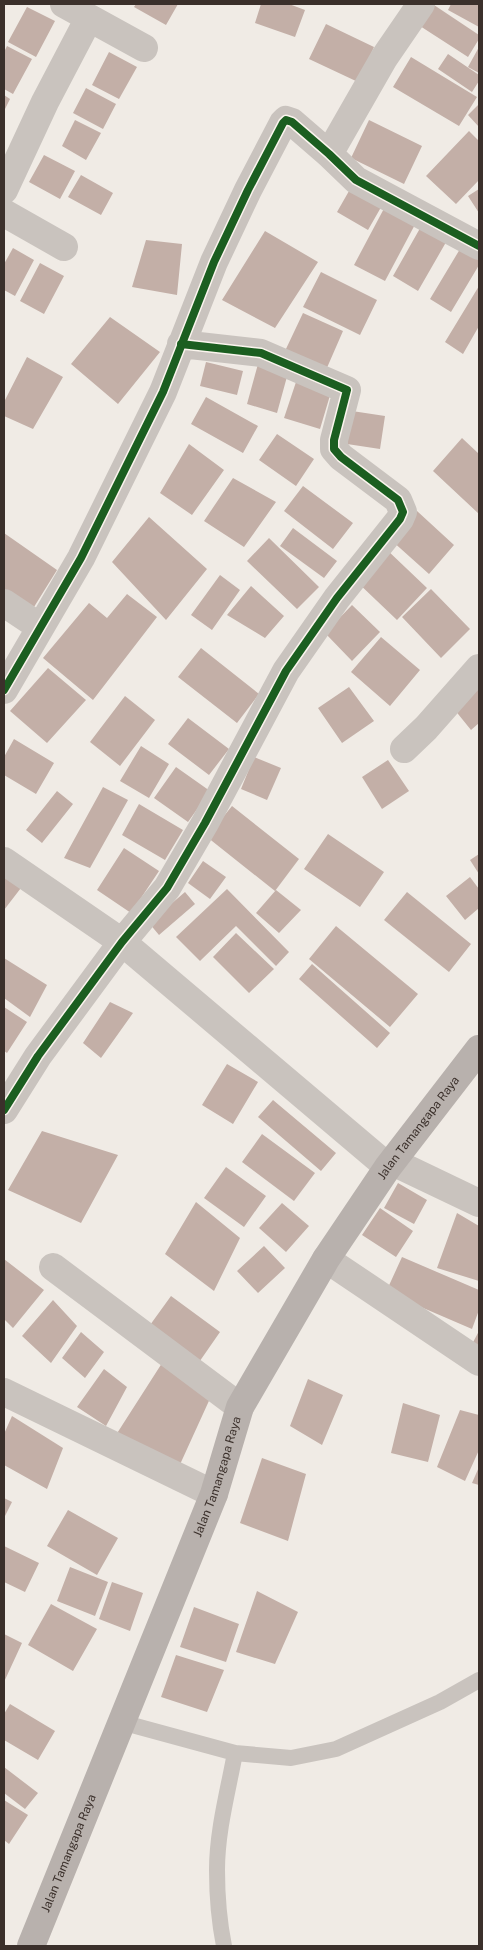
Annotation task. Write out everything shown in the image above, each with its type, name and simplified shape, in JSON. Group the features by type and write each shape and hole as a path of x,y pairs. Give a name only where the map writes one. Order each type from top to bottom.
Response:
{"main road":[{"name":"Jalan Tamangapa Raya","path":"31,1946 214,1494 240,1407 326,1259 391,1164 479,1048"}],"street":[{"path":"64,4 144,48"},
{"path":"329,154 384,58 421,4"},
{"path":"4,190 45,102 89,18"},
{"path":"4,690 86,549 162,392 214,262 281,126 286,120 292,122 356,180 479,246"},
{"path":"4,213 64,247"},
{"path":"4,1110 38,1056 122,942 167,888 205,823 286,671 336,598 400,519 403,512 398,500 341,457 334,449 334,440 347,390 261,353 181,344"},
{"path":"4,603 40,627"},
{"path":"404,749 426,728 479,668"},
{"path":"4,861 122,942 391,1164 479,1203"},
{"path":"326,1259 479,1362"},
{"path":"53,1267 240,1407"},
{"path":"4,1392 214,1494"}],"lane":[{"path":"121,1722 235,1753 291,1758 336,1749 440,1702 479,1680"},
{"path":"224,1946 219,1919 216,1868 221,1828 235,1753"}],"building":[{"path":"136,4 178,4 166,25 134,7"},
{"path":"261,4 289,4 305,10 295,37 255,23"},
{"path":"451,4 479,4 479,27 448,10"},
{"path":"434,5 479,35 479,39 468,57 420,26"},
{"path":"27,7 55,21 36,57 8,42"},
{"path":"326,24 374,47 358,82 309,59"},
{"path":"7,46 32,59 13,94 4,89 4,52"},
{"path":"479,47 479,73 468,67"},
{"path":"109,52 137,67 119,99 92,85"},
{"path":"448,54 479,75 479,81 472,92 438,69"},
{"path":"411,57 477,97 459,126 393,87"},
{"path":"86,88 116,104 103,129 73,113"},
{"path":"4,95 10,99 4,111"},
{"path":"479,104 479,127 468,115"},
{"path":"75,120 101,133 86,160 62,146"},
{"path":"369,120 422,146 404,184 351,158"},
{"path":"469,131 479,141 479,180 456,204 426,176"},
{"path":"44,155 75,171 60,199 29,182"},
{"path":"81,175 113,193 101,215 68,197"},
{"path":"353,184 384,202 368,230 337,212"},
{"path":"479,189 479,213 468,196"},
{"path":"388,201 419,217 385,281 354,265"},
{"path":"423,223 449,237 418,291 393,276"},
{"path":"265,231 318,262 275,328 222,300"},
{"path":"146,240 182,244 177,295 132,287"},
{"path":"13,248 34,260 15,296 4,290 4,264"},
{"path":"460,249 479,260 479,265 451,312 430,299"},
{"path":"40,263 64,276 44,314 20,301"},
{"path":"321,272 377,300 360,335 303,307"},
{"path":"479,286 479,326 463,354 445,342"},
{"path":"303,313 343,331 326,370 285,351"},
{"path":"110,317 160,352 118,404 71,364"},
{"path":"27,357 63,377 33,429 4,416 4,402"},
{"path":"206,362 243,371 237,395 200,386"},
{"path":"258,364 288,373 277,413 247,404"},
{"path":"296,382 331,392 320,429 284,418"},
{"path":"206,397 258,426 243,453 191,424"},
{"path":"352,411 385,416 380,449 347,444"},
{"path":"277,434 314,459 296,486 259,460"},
{"path":"462,438 479,454 479,514 433,471"},
{"path":"189,444 224,470 192,515 160,493"},
{"path":"233,478 276,502 244,547 204,521"},
{"path":"303,486 353,523 333,549 284,511"},
{"path":"417,511 454,545 429,574 391,540"},
{"path":"149,517 207,569 166,620 112,562"},
{"path":"293,528 337,561 324,578 280,546"},
{"path":"4,533 57,570 29,615 4,597"},
{"path":"269,538 319,587 297,609 247,561"},
{"path":"385,548 427,588 397,620 355,580"},
{"path":"220,575 240,590 212,630 191,615"},
{"path":"251,586 284,616 265,638 227,615"},
{"path":"431,589 470,629 441,658 402,617"},
{"path":"127,594 157,617 93,700 43,658 89,603 107,618"},
{"path":"352,605 380,632 352,661 325,633"},
{"path":"381,637 420,670 390,706 351,672"},
{"path":"201,648 259,694 237,723 178,677"},
{"path":"48,668 86,700 47,743 10,711"},
{"path":"479,681 479,723 471,730 450,704"},
{"path":"349,687 374,721 342,743 318,708"},
{"path":"125,696 155,720 120,766 90,742"},
{"path":"188,718 229,749 209,775 168,744"},
{"path":"14,739 54,763 36,794 4,775 4,757"},
{"path":"141,746 169,764 149,798 120,781"},
{"path":"254,757 281,768 267,800 241,789"},
{"path":"388,760 409,791 382,809 362,777"},
{"path":"176,767 210,791 188,822 154,798"},
{"path":"103,787 128,800 90,868 64,858"},
{"path":"57,791 73,804 42,843 26,830"},
{"path":"139,804 183,830 165,860 122,835"},
{"path":"232,806 299,859 275,891 207,837"},
{"path":"328,834 384,872 360,907 304,869"},
{"path":"124,848 159,871 131,913 97,890"},
{"path":"479,854 479,874 470,860"},
{"path":"203,861 226,877 210,899 188,883"},
{"path":"4,871 24,884 4,910"},
{"path":"470,877 479,889 479,908 465,920 446,896"},
{"path":"227,889 289,952 276,966 236,926 200,961 176,937"},
{"path":"276,890 301,910 279,933 256,913"},
{"path":"185,892 195,904 159,935 149,923"},
{"path":"407,892 471,944 449,972 384,920"},
{"path":"336,926 418,994 390,1027 309,959"},
{"path":"236,933 274,969 249,993 213,957"},
{"path":"4,958 47,985 30,1017 4,998"},
{"path":"312,964 390,1033 377,1048 299,979"},
{"path":"110,1002 133,1013 101,1058 83,1043"},
{"path":"4,1007 27,1022 7,1053 4,1051"},
{"path":"227,1064 258,1082 233,1124 202,1105"},
{"path":"273,1100 336,1153 321,1171 258,1117"},
{"path":"42,1131 118,1155 81,1223 8,1190"},
{"path":"262,1134 315,1173 294,1201 242,1162"},
{"path":"226,1167 266,1196 244,1227 204,1198"},
{"path":"398,1183 427,1200 414,1224 384,1208"},
{"path":"196,1202 240,1238 214,1291 165,1254"},
{"path":"282,1203 309,1226 286,1252 259,1228"},
{"path":"380,1208 413,1231 396,1257 362,1235"},
{"path":"457,1213 479,1226 479,1281 437,1268"},
{"path":"264,1246 285,1268 258,1293 237,1271"},
{"path":"402,1257 479,1290 479,1310 472,1329 386,1292"},
{"path":"4,1259 44,1290 13,1328 4,1319"},
{"path":"171,1296 220,1332 195,1368 145,1332"},
{"path":"53,1300 77,1326 51,1363 22,1336"},
{"path":"479,1331 479,1351 471,1346"},
{"path":"81,1332 104,1352 85,1378 62,1358"},
{"path":"164,1360 213,1392 177,1471 114,1438"},
{"path":"104,1369 127,1387 106,1426 77,1407"},
{"path":"308,1379 343,1395 322,1445 290,1426"},
{"path":"403,1403 440,1415 428,1462 391,1453"},
{"path":"460,1410 479,1415 479,1450 465,1481 437,1467"},
{"path":"12,1416 63,1448 47,1489 4,1465 4,1434"},
{"path":"262,1458 306,1474 288,1541 240,1523"},
{"path":"479,1467 479,1485 472,1483"},
{"path":"4,1498 12,1502 4,1518"},
{"path":"68,1510 118,1538 97,1575 47,1546"},
{"path":"4,1546 39,1563 25,1592 4,1582"},
{"path":"70,1567 108,1582 95,1616 57,1601"},
{"path":"112,1582 143,1593 130,1631 99,1619"},
{"path":"257,1591 298,1612 275,1664 236,1652"},
{"path":"51,1604 97,1629 73,1671 28,1645"},
{"path":"194,1607 239,1624 226,1662 180,1647"},
{"path":"4,1634 22,1643 4,1682"},
{"path":"176,1655 224,1670 207,1712 161,1697"},
{"path":"10,1704 55,1731 38,1760 4,1740 4,1714"},
{"path":"4,1767 38,1793 25,1809 4,1793"},
{"path":"4,1800 28,1815 9,1844 4,1840"}],"cycle path":[{"path":"4,690 81,558 163,392 214,262 248,190 286,120 292,122 356,180 479,246"},
{"path":"4,1110 38,1056 122,942 167,888 205,823 286,671 337,598 400,519 403,512 398,500 341,457 334,449 334,440 347,390 261,353 181,344"}]}
